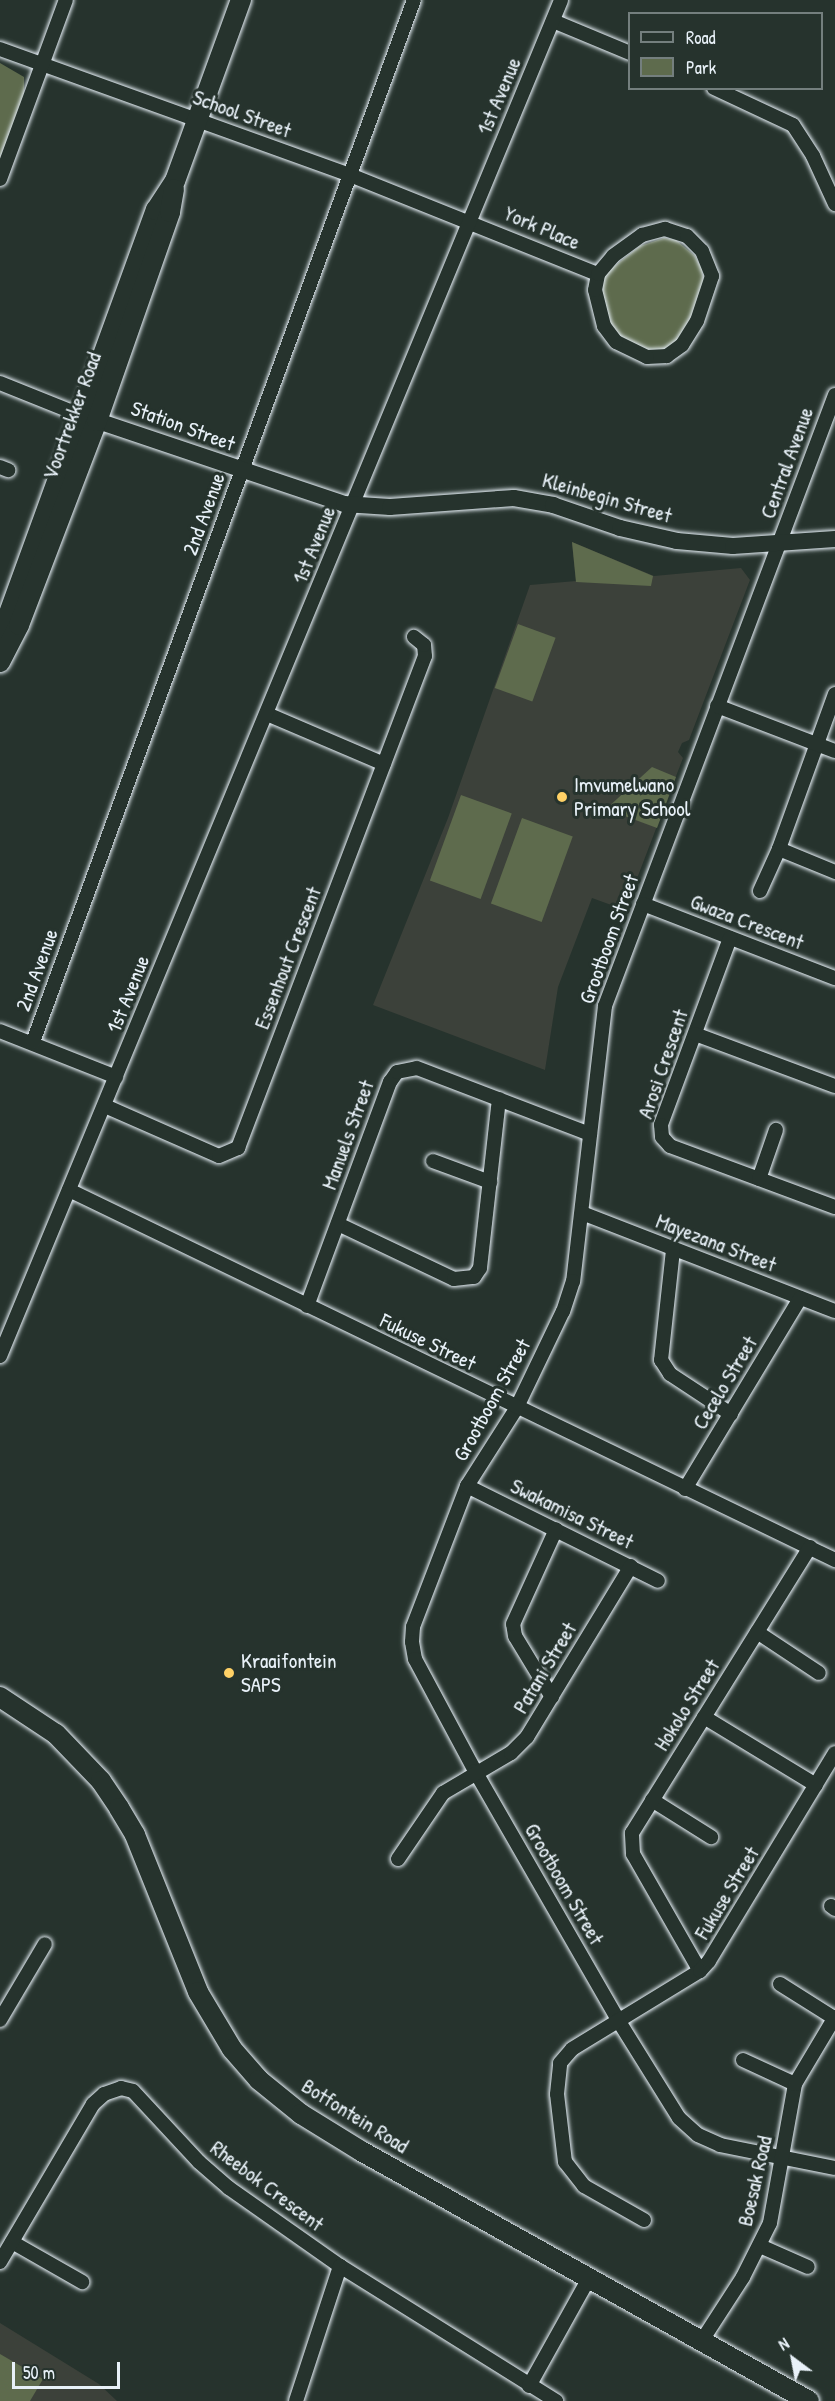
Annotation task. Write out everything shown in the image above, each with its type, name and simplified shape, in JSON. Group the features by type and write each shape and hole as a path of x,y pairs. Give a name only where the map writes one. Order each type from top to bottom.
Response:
{"main road":[{"name":"Voortrekker Road","path":"0,638 170,212 175,181 241,0"},
{"name":"Voortrekker Road","path":"0,662 19,625 89,418"},
{"name":"Botfontein Road","path":"0,1697 42,1722 101,1780 135,1835 211,2017 259,2080 301,2114 351,2145 809,2401"}],"street":[{"path":"0,179 66,0"},
{"name":"2nd Avenue","path":"33,1042 414,0"},
{"name":"1st Avenue","path":"69,1190 561,0"},
{"path":"553,21 628,52"},
{"name":"School Street","path":"0,49 470,220"},
{"path":"718,90 793,125 813,156 835,204"},
{"name":"York Place","path":"470,220 598,274"},
{"name":"York Place","path":"665,229 687,236 702,251 712,276 697,321 682,345 667,356 647,357 623,349 604,326 596,299 598,274 629,244 642,235 665,229"},
{"name":"Station Street","path":"0,383 89,418 311,496 353,505"},
{"name":"Central Avenue","path":"778,544 835,395"},
{"name":"Kleinbegin Street","path":"353,505 390,507 514,498 553,505 620,528 677,541 733,546 835,539"},
{"name":"Grootboom Street","path":"778,544 605,1006 573,1281 563,1311 516,1409 467,1486 413,1627 412,1642 415,1659 475,1771 618,2020 687,2128 720,2145 835,2168"},
{"name":"Essenhout Crescent","path":"105,1106 219,1156 238,1148 426,652 414,637"},
{"path":"760,891 779,849 815,743 835,694"},
{"path":"717,706 835,751"},
{"path":"267,714 384,764"},
{"path":"779,849 835,872"},
{"name":"Gwaza Crescent","path":"644,904 835,978"},
{"name":"Arosi Crescent","path":"730,938 661,1125 662,1137 670,1146 835,1207"},
{"path":"0,1031 33,1042 116,1077"},
{"path":"695,1034 835,1086"},
{"name":"Manuels Street","path":"307,1306 390,1082 397,1072 417,1068 590,1134"},
{"path":"338,1224 454,1279 469,1280 480,1268 499,1099"},
{"path":"759,1179 776,1130"},
{"path":"433,1161 490,1182"},
{"path":"0,1355 69,1190"},
{"name":"Fukuse Street","path":"69,1190 516,1409 835,1560"},
{"name":"Mayezana Street","path":"582,1213 835,1311"},
{"path":"673,1250 661,1360 670,1374 731,1414"},
{"name":"Cecelo Street","path":"685,1490 800,1298"},
{"name":"Swakamisa Street","path":"467,1486 658,1581"},
{"path":"552,1697 515,1636 513,1624 556,1529"},
{"name":"Hokolo Street","path":"699,1971 631,1849 632,1833 810,1547"},
{"name":"Patani Street","path":"399,1859 443,1793 475,1771 520,1746 631,1566"},
{"path":"757,1632 819,1673"},
{"path":"704,1717 816,1785"},
{"name":"Fukuse Street","path":"644,2220 584,2186 571,2173 561,2140 560,2063 572,2049 699,1971 721,1947 835,1753"},
{"path":"652,1800 711,1837"},
{"path":"0,2020 45,1944"},
{"name":"Boesak Road","path":"701,2342 760,2246 770,2223 784,2156 795,2084 835,2018 780,1984"},
{"path":"743,2060 795,2084"},
{"name":"Rheebok Crescent","path":"0,2262 93,2104 104,2094 121,2088 144,2098 198,2162 229,2188 340,2266 556,2401"},
{"path":"12,2242 82,2283"},
{"path":"760,2246 808,2267"},
{"path":"296,2401 340,2266"},
{"path":"529,2386 589,2278"}],"shaded area":[{"name":"Imvumelwano Primary School","path":"572,542 654,576 741,568 750,580 689,740 682,743 678,752 683,758 625,910 592,898 558,987 545,1070 373,1005 448,818 530,585 576,581"},
{"path":"0,2323 99,2384 117,2401 0,2401"}],"green space":[{"path":"0,63 24,77 24,97 0,166"},
{"path":"664,238 676,240 695,256 702,269 704,284 696,310 680,340 662,351 652,352 624,344 612,326 601,293 603,275 640,246"},
{"path":"572,542 653,576 651,586 576,582"},
{"path":"518,624 556,638 532,702 495,688"},
{"path":"652,767 676,777 657,828 606,809"},
{"path":"461,795 512,813 481,899 430,881"},
{"path":"522,818 573,836 542,922 491,904"},
{"path":"0,2354 43,2379 30,2401 0,2401"}],"place":[{"name":"Imvumelwano Primary School","path":"562,797"},
{"name":"Kraaifontein SAPS","path":"229,1673"}]}
